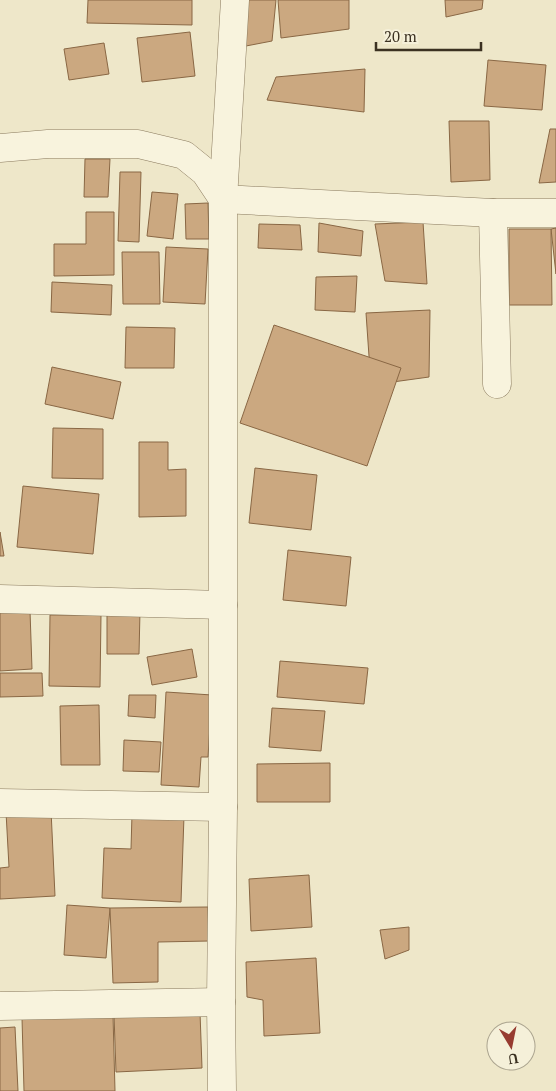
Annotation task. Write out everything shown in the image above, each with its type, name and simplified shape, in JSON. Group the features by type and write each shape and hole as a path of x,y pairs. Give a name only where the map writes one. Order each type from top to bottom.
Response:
{"street":[{"path":"222,1091 223,199 235,0"},
{"path":"0,148 48,144 138,144 184,155 205,172 223,199"},
{"path":"223,199 493,213 556,213"},
{"path":"493,213 497,384"},
{"path":"0,599 223,606"},
{"path":"0,802 223,807"},
{"path":"0,1006 221,1002"}],"building":[{"path":"88,0 192,0 192,25 87,23"},
{"path":"247,0 276,0 272,41 246,46"},
{"path":"278,0 349,0 349,29 281,38"},
{"path":"445,0 483,0 482,9 446,17"},
{"path":"190,32 195,76 142,82 137,38"},
{"path":"104,43 109,74 69,80 64,49"},
{"path":"488,60 546,65 542,110 484,106"},
{"path":"365,69 364,112 267,100 276,77"},
{"path":"449,121 489,121 490,180 451,182"},
{"path":"550,129 556,129 556,182 539,183"},
{"path":"85,159 110,159 108,197 84,197"},
{"path":"120,172 141,172 139,242 118,241"},
{"path":"152,192 178,194 173,239 147,236"},
{"path":"208,203 209,239 186,239 185,204"},
{"path":"86,212 114,212 114,275 54,276 54,244 86,244"},
{"path":"423,222 427,284 385,281 375,224"},
{"path":"319,223 363,231 361,256 318,252"},
{"path":"259,224 300,225 302,250 258,248"},
{"path":"556,228 556,274 551,229"},
{"path":"509,229 551,229 552,305 509,305"},
{"path":"166,247 208,249 205,304 163,302"},
{"path":"122,252 159,252 160,304 123,304"},
{"path":"357,276 355,312 315,310 316,277"},
{"path":"52,282 112,285 111,315 51,312"},
{"path":"430,310 429,377 371,385 366,313"},
{"path":"274,325 401,368 367,466 240,423"},
{"path":"126,327 175,328 174,368 125,368"},
{"path":"52,367 121,382 113,419 45,404"},
{"path":"53,428 103,429 103,479 52,478"},
{"path":"139,442 168,442 168,470 186,469 186,516 139,517"},
{"path":"255,468 317,475 311,530 249,523"},
{"path":"23,486 99,494 93,554 17,547"},
{"path":"0,532 4,556 0,556"},
{"path":"288,550 351,557 346,606 283,600"},
{"path":"30,611 32,669 0,671 0,612"},
{"path":"107,611 140,611 139,654 107,654"},
{"path":"50,615 101,615 100,687 49,686"},
{"path":"192,649 197,677 152,685 147,657"},
{"path":"280,661 368,668 364,704 277,697"},
{"path":"0,673 42,673 43,696 0,697"},
{"path":"166,692 212,695 208,757 201,757 199,787 161,785"},
{"path":"129,695 156,695 155,718 128,716"},
{"path":"99,705 100,765 61,765 60,706"},
{"path":"272,708 325,711 321,751 269,747"},
{"path":"124,740 161,742 159,772 123,771"},
{"path":"330,763 330,802 257,802 257,764"},
{"path":"51,810 55,896 0,899 0,868 9,867 6,812"},
{"path":"132,814 184,816 181,902 102,898 104,848 131,849"},
{"path":"309,875 312,927 251,931 249,879"},
{"path":"67,905 110,908 106,958 64,955"},
{"path":"208,907 209,941 158,942 158,982 113,983 110,908"},
{"path":"409,927 409,950 385,959 380,930"},
{"path":"316,958 320,1033 264,1036 263,1000 247,997 246,962"},
{"path":"200,1012 202,1068 116,1072 114,1015"},
{"path":"113,1015 115,1091 24,1091 22,1018"},
{"path":"15,1027 18,1091 0,1091 0,1028"}]}
